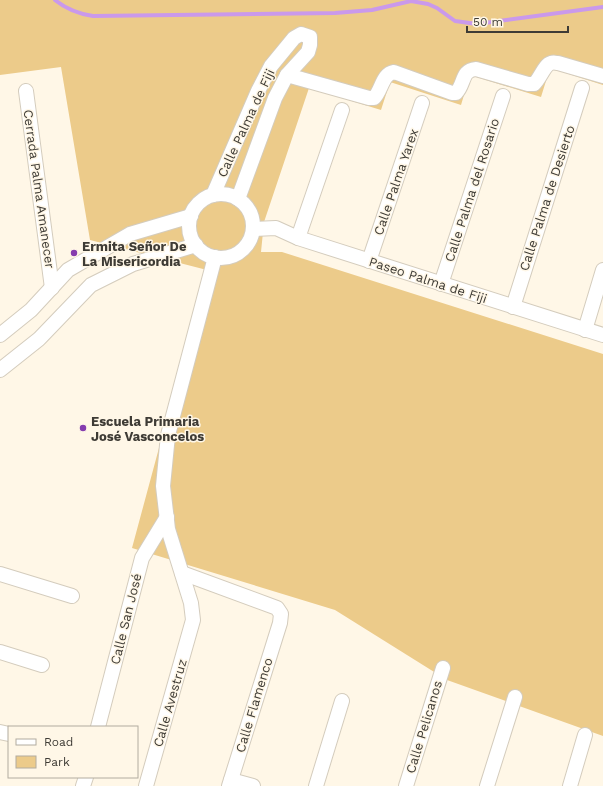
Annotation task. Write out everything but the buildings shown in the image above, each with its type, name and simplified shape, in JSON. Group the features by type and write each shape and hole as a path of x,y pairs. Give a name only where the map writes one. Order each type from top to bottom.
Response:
{"street":[{"name":"Calle Palma de Fiji","path":"213,195 258,91 271,66 294,38 302,34 310,37 308,52 288,75 275,98 238,199"},
{"path":"288,75 369,98 374,98 378,94 386,76 394,72 452,93 456,93 459,90 466,72 471,69 476,69 528,84 534,84 545,67 551,62 603,76"},
{"name":"Calle Palma de Desierto","path":"513,307 582,88"},
{"name":"Cerrada Palma Amanecer","path":"26,91 52,288"},
{"name":"Calle Palma del Rosario","path":"441,284 503,96"},
{"name":"Calle Palma Yarex","path":"369,261 422,103"},
{"path":"298,238 342,110"},
{"path":"222,194 238,199 250,212 253,221 251,238 246,246 240,252 224,258 208,255 201,251 192,238 190,231 191,216 194,209 205,199 213,195 222,194"},
{"path":"0,335 31,310 68,270 130,234 191,216"},
{"name":"Paseo Palma de Fiji","path":"253,230 276,228 298,238 603,335"},
{"path":"0,370 39,339 91,284 133,264 196,245"},
{"path":"182,573 168,529 163,486 168,435 215,257"},
{"path":"585,330 603,270"},
{"name":"Calle San José","path":"98,726 142,558 167,517"},
{"name":"Calle Avestruz","path":"146,786 193,620 191,604 182,573"},
{"name":"Calle Flamenco","path":"182,573 276,608 281,614 280,623 230,783"},
{"path":"0,574 72,596"},
{"path":"0,652 42,665"},
{"name":"Calle Pelicanos","path":"406,786 443,668"},
{"path":"487,786 515,697"},
{"path":"316,786 342,701"},
{"path":"570,786 585,735"},
{"path":"230,783 253,786"}],"green space":[{"path":"0,0 603,0 603,85 550,68 541,97 470,75 461,105 390,82 381,110 309,88 264,222 261,252 282,252 603,354 603,736 447,680 335,610 132,548 207,270 90,240 61,67 0,75"}],"waterway":[{"path":"55,0 73,11 93,16 335,13 372,10 411,1 428,4 437,8 455,21 477,24 603,7"}],"place":[{"name":"Ermita Señor De La Misericordia","path":"74,253"},
{"name":"Escuela Primaria José Vasconcelos","path":"83,428"}]}
